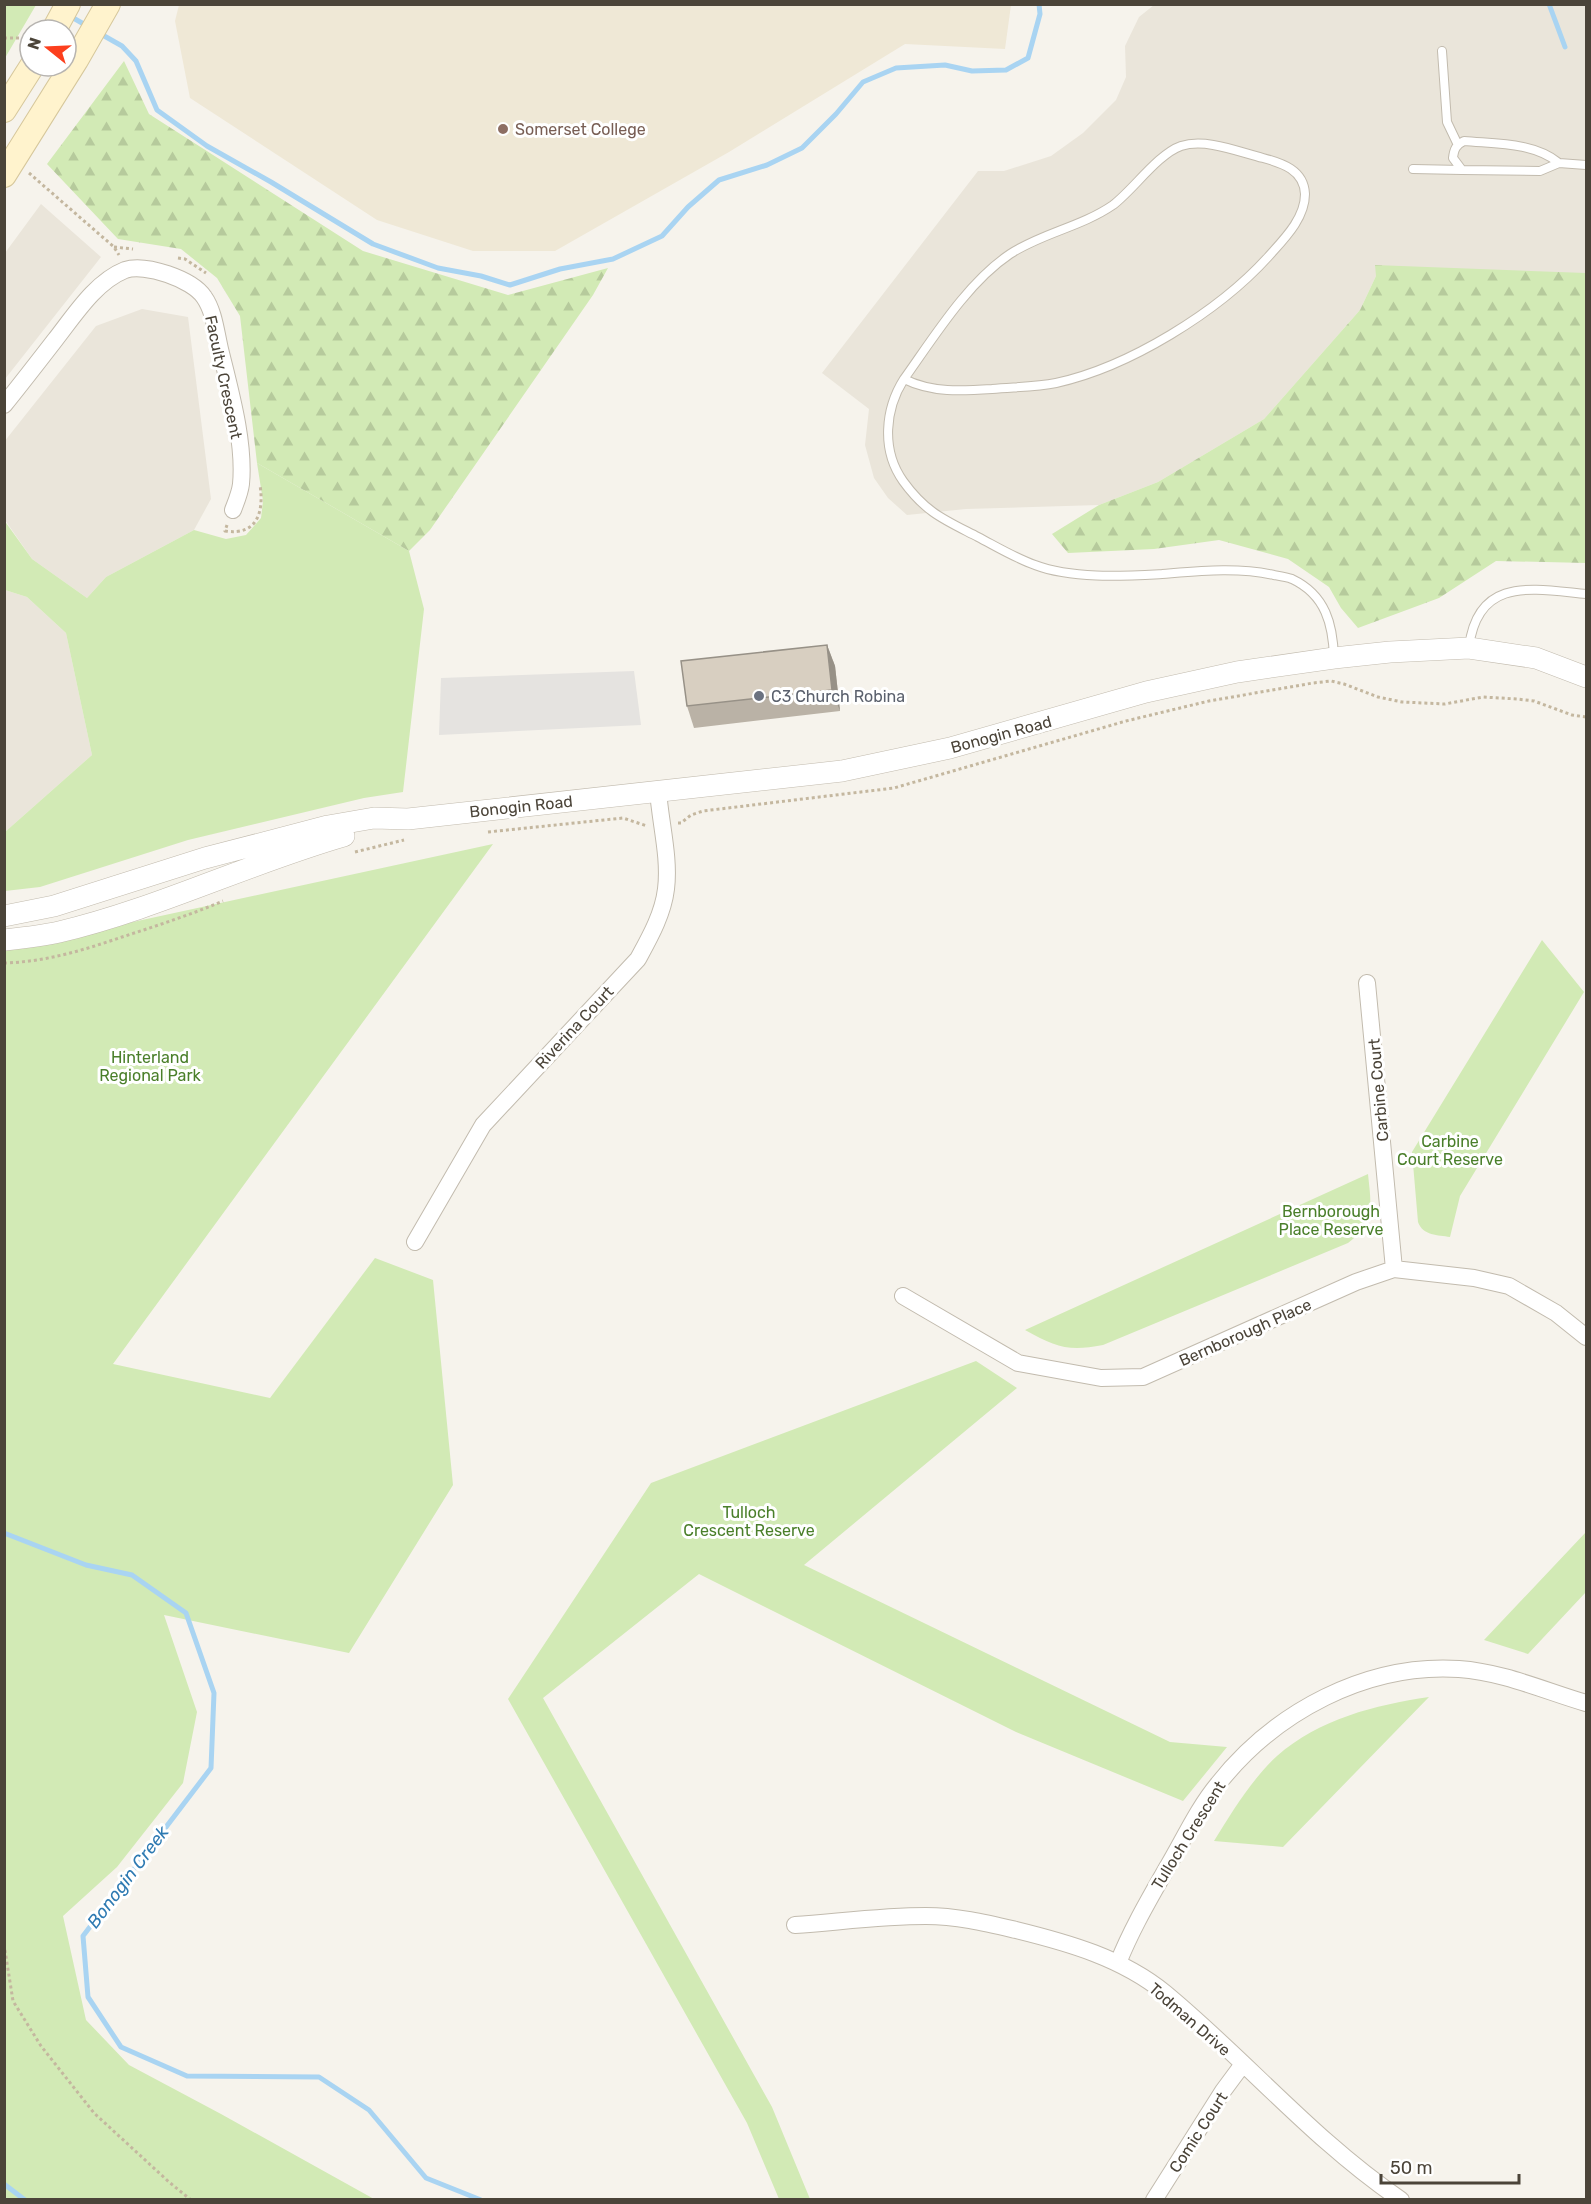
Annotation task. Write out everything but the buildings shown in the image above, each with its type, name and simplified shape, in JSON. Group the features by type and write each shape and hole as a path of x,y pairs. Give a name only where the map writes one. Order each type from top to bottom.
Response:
{"main road":[{"path":"60,18 68,4"},
{"path":"4,175 108,4"},
{"path":"4,111 25,78"}],"street":[{"path":"4,405 85,301 112,276 128,269"},
{"name":"Faculty Crescent","path":"128,269 160,271 175,276 190,284 204,296 212,312 241,457 241,486 233,510"},
{"name":"Bonogin Road","path":"4,940 58,932 166,899 295,850 407,829 658,790 842,771 950,748 1146,692 1237,672 1390,652 1469,648 1536,658 1587,676"},
{"name":"Riverina Court","path":"415,1242 483,1125 638,959 655,929 666,889 666,856 658,790"},
{"name":"Bonogin Road","path":"7,916 54,906 259,843 328,826 374,818 407,829"},
{"path":"7,916 45,917 77,910 151,886 159,888 166,899"},
{"name":"Carbine Court","path":"1367,983 1394,1269"},
{"name":"Bernborough Place","path":"903,1296 1018,1363 1101,1378 1143,1377 1356,1282 1394,1269 1474,1278 1509,1286 1556,1313 1587,1337"},
{"name":"Tulloch Crescent","path":"1118,1963 1132,1929 1216,1786 1236,1762 1273,1730 1314,1703 1360,1682 1395,1673 1439,1668 1478,1671 1587,1704"},
{"name":"Todman Drive","path":"795,1925 902,1917 948,1917 996,1925 1039,1936 1086,1949 1118,1963 1164,1992 1352,2165 1401,2199"},
{"name":"Comic Court","path":"1154,2199 1223,2091 1243,2064"}],"lane":[{"path":"1442,51 1448,122 1458,145"},
{"path":"1462,170 1453,158 1453,151 1464,141 1514,146 1549,155 1559,163"},
{"path":"904,379 928,389 952,390 1056,383 1088,373 1150,346 1184,327 1215,305 1260,266 1288,234 1298,219 1305,192 1301,180 1293,170 1283,164 1219,147 1190,144 1179,147 1168,154 1114,204 1096,215 1034,241 994,265 968,292 904,379 895,393 889,413 887,433 891,457 900,477 916,499 933,513 1015,557 1061,572 1093,575 1236,569 1292,579 1311,592 1326,610 1334,634 1334,658"},
{"path":"1413,169 1540,171 1559,163 1587,165"},
{"path":"1469,648 1474,622 1491,599 1504,594 1538,590 1587,594"}],"path":[{"path":"34,163 28,173 114,247 128,269"},
{"path":"676,823 681,823 691,815 703,811 894,788 1126,721 1209,701 1313,683 1331,681 1378,697 1402,702 1444,704 1483,697 1534,701 1572,715 1587,717"},
{"path":"481,832 623,818 649,826"},
{"path":"350,853 407,829"},
{"path":"4,963 80,951 183,918 228,898"},
{"path":"4,1944 13,2001 41,2046 94,2113 169,2182 191,2199"}],"shaded area":[{"name":"Somerset College","path":"1011,4 1005,49 905,44 729,152 555,251 473,251 377,220 190,98 175,21 179,5"},
{"path":"1154,5 1586,5 1586,273 1376,276 1360,310 1264,419 1158,482 1099,505 966,509 907,515 888,498 874,478 865,445 869,409 822,373 978,171 1004,171 1051,156 1083,133 1116,100 1126,77 1125,46 1139,17"},
{"path":"41,204 101,257 5,379 5,253"},
{"path":"142,309 188,317 211,499 194,530 106,577 87,598 32,559 5,520 4,442 96,326"},
{"path":"5,590 27,597 66,633 92,755 5,832"},
{"path":"634,671 641,725 439,735 441,678"}],"green space":[{"path":"4,5 36,5 28,18 18,18 18,36 5,58"},
{"path":"124,61 149,114 363,251 508,295 608,268 593,295 430,530 409,551 257,463 240,316 217,278 181,249 118,239 47,164"},
{"path":"1375,265 1586,273 1586,563 1496,561 1439,598 1358,628 1341,608 1329,587 1288,559 1219,540 1154,549 1068,553 1052,534 1099,505 1158,482 1264,419 1360,310 1376,276"},
{"path":"257,463 409,551 424,609 403,792 364,798 188,840 40,887 5,891 5,832 92,755 66,633 27,597 5,590 4,520 32,559 87,598 106,577 194,530 226,539 246,535 261,518 263,501"},
{"name":"Hinterland Regional Park","path":"493,844 113,1364 270,1398 375,1258 433,1280 453,1485 349,1653 164,1615 197,1712 183,1783 117,1867 63,1916 86,2020 129,2065 374,2199 5,2199 4,950"},
{"name":"Carbine Court Reserve","path":"1542,940 1584,992 1460,1196 1450,1237 1431,1234 1423,1230 1418,1222 1412,1152"},
{"name":"Bernborough Place Reserve","path":"1368,1174 1370,1212 1363,1228 1348,1243 1103,1345 1071,1348 1054,1344 1025,1330"},
{"name":"Tulloch Crescent Reserve","path":"976,1361 1017,1388 804,1565 1170,1742 1227,1747 1183,1801 1016,1732 699,1574 543,1698 772,2107 810,2199 779,2199 747,2123 508,1699 651,1483"},
{"path":"1586,1532 1586,1592 1528,1654 1484,1640"},
{"path":"1429,1697 1283,1847 1214,1841 1259,1775 1293,1743 1329,1723 1368,1709"}],"waterway":[{"path":"99,33 122,46 136,61 157,110 207,146 373,244 438,268 481,276 510,285 560,269 613,259 662,236 688,207 719,180 767,165 802,148 836,114 863,82 896,68 945,65 972,71 1006,70 1028,58 1040,14 1039,4"},
{"path":"1549,4 1565,47"},
{"path":"68,15 89,27"},
{"name":"Bonogin Creek","path":"4,1533 86,1565 132,1575 186,1613 214,1693 211,1768 83,1936 88,1997 121,2047 187,2076 319,2077 369,2110 426,2178 481,2200"},
{"path":"4,2184 25,2200"}],"place":[{"name":"Somerset College","path":"503,129"},
{"name":"C3 Church Robina","path":"759,696"}]}
